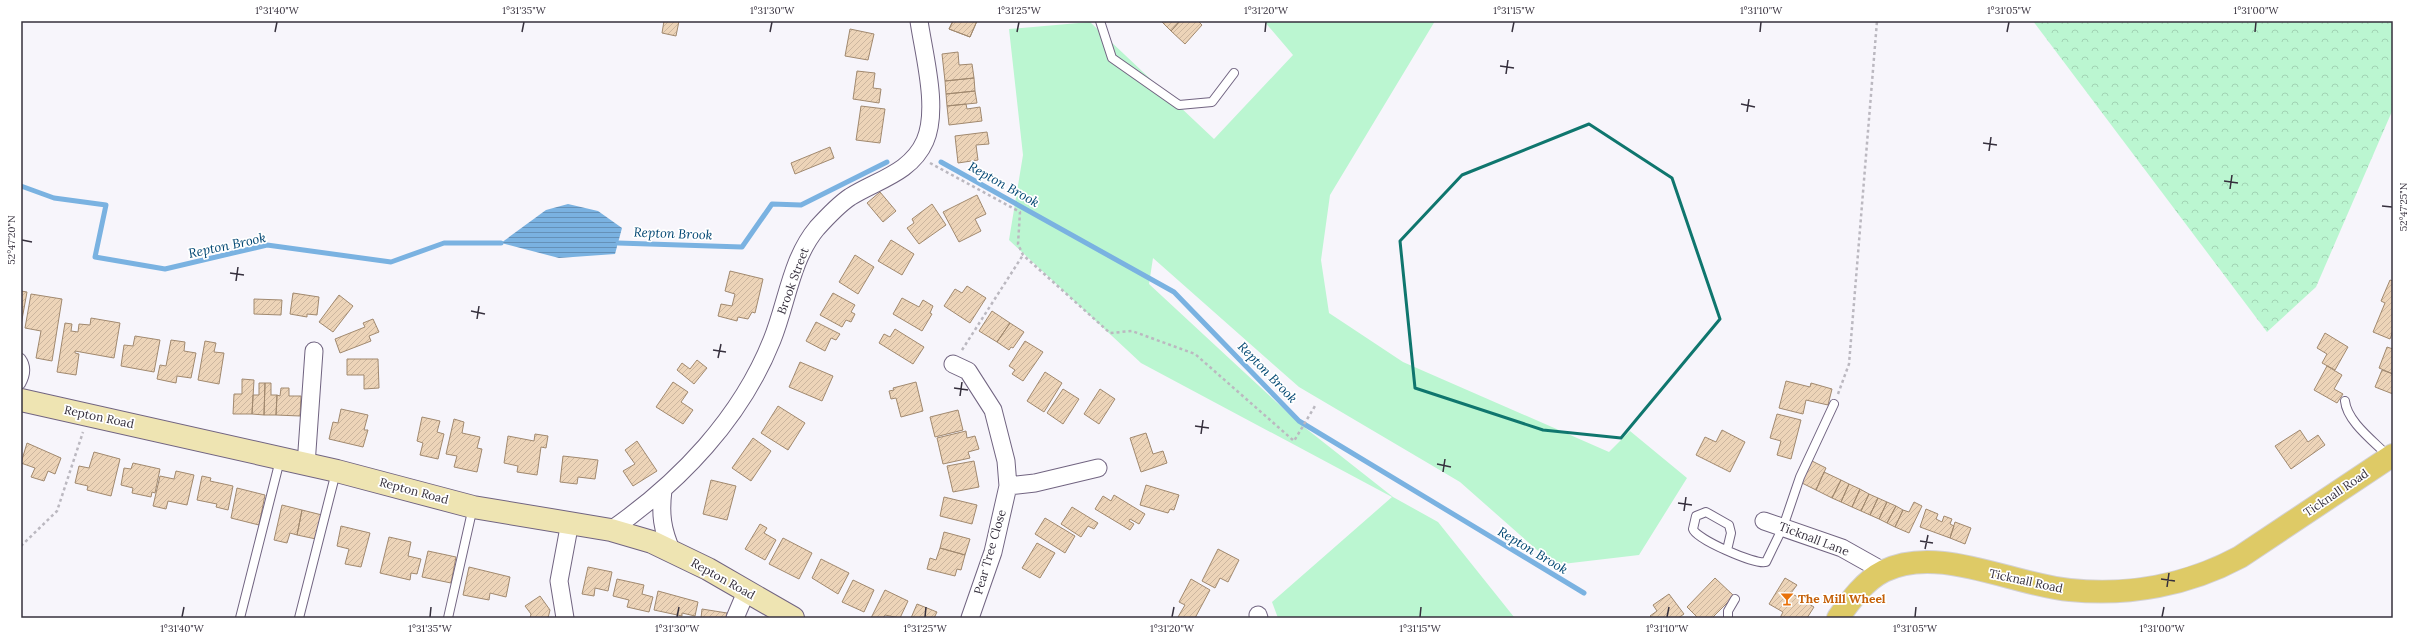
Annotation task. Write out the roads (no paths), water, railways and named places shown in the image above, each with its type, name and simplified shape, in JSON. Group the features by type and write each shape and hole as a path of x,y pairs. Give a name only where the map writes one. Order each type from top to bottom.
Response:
{"main road":[{"name":"Ticknall Road","path":"1838,618 1854,596 1883,571 1904,564 1936,562 1957,565 2041,586 2094,592 2149,588 2173,583 2218,569 2391,456"}],"street":[{"name":"Brook Street","path":"611,530 663,490 724,425 741,403 772,340 795,268 807,243 816,229 850,197 903,169 916,155 925,141 930,118 931,95 919,21"},
{"path":"306,465 314,351"},
{"name":"Pear Tree Close","path":"953,364 968,371 993,410 1005,454 1008,486 993,552 970,618"},
{"name":"Repton Road","path":"21,400 337,471 474,507 611,530 652,542 708,569 793,618"},
{"path":"1008,486 1035,483 1098,468"},
{"path":"663,490 660,511 666,536 672,552"},
{"name":"Ticknall Lane","path":"1764,521 1842,548 1883,571"},
{"path":"565,618 559,581 570,522"},
{"path":"734,618 746,592"}],"lane":[{"path":"1100,21 1112,58 1179,105 1212,102 1234,73"},
{"path":"21,358 25,364 25,376 21,384"},
{"path":"2345,401 2345,408 2353,419 2391,456"},
{"path":"1727,550 1731,533 1729,525 1710,513 1699,513 1693,524 1694,533 1727,550 1756,563 1766,562 1783,527 1800,477 1834,404"},
{"path":"240,618 280,459"},
{"path":"299,618 337,471"},
{"path":"448,618 474,507"},
{"path":"1728,618 1728,611 1735,599"}],"water":[{"path":"568,204 598,211 622,228 615,254 559,258 501,243 546,210"}],"waterway":[{"name":"Repton Brook","path":"618,243 742,247 772,204 801,205 887,162"},
{"name":"Repton Brook","path":"941,162 1174,292 1299,421 1584,593"},
{"name":"Repton Brook","path":"21,186 54,198 106,205 95,257 165,269 267,245 391,262 444,243 501,243"}],"place":[{"name":"The Mill Wheel","path":"1787,599"}]}
